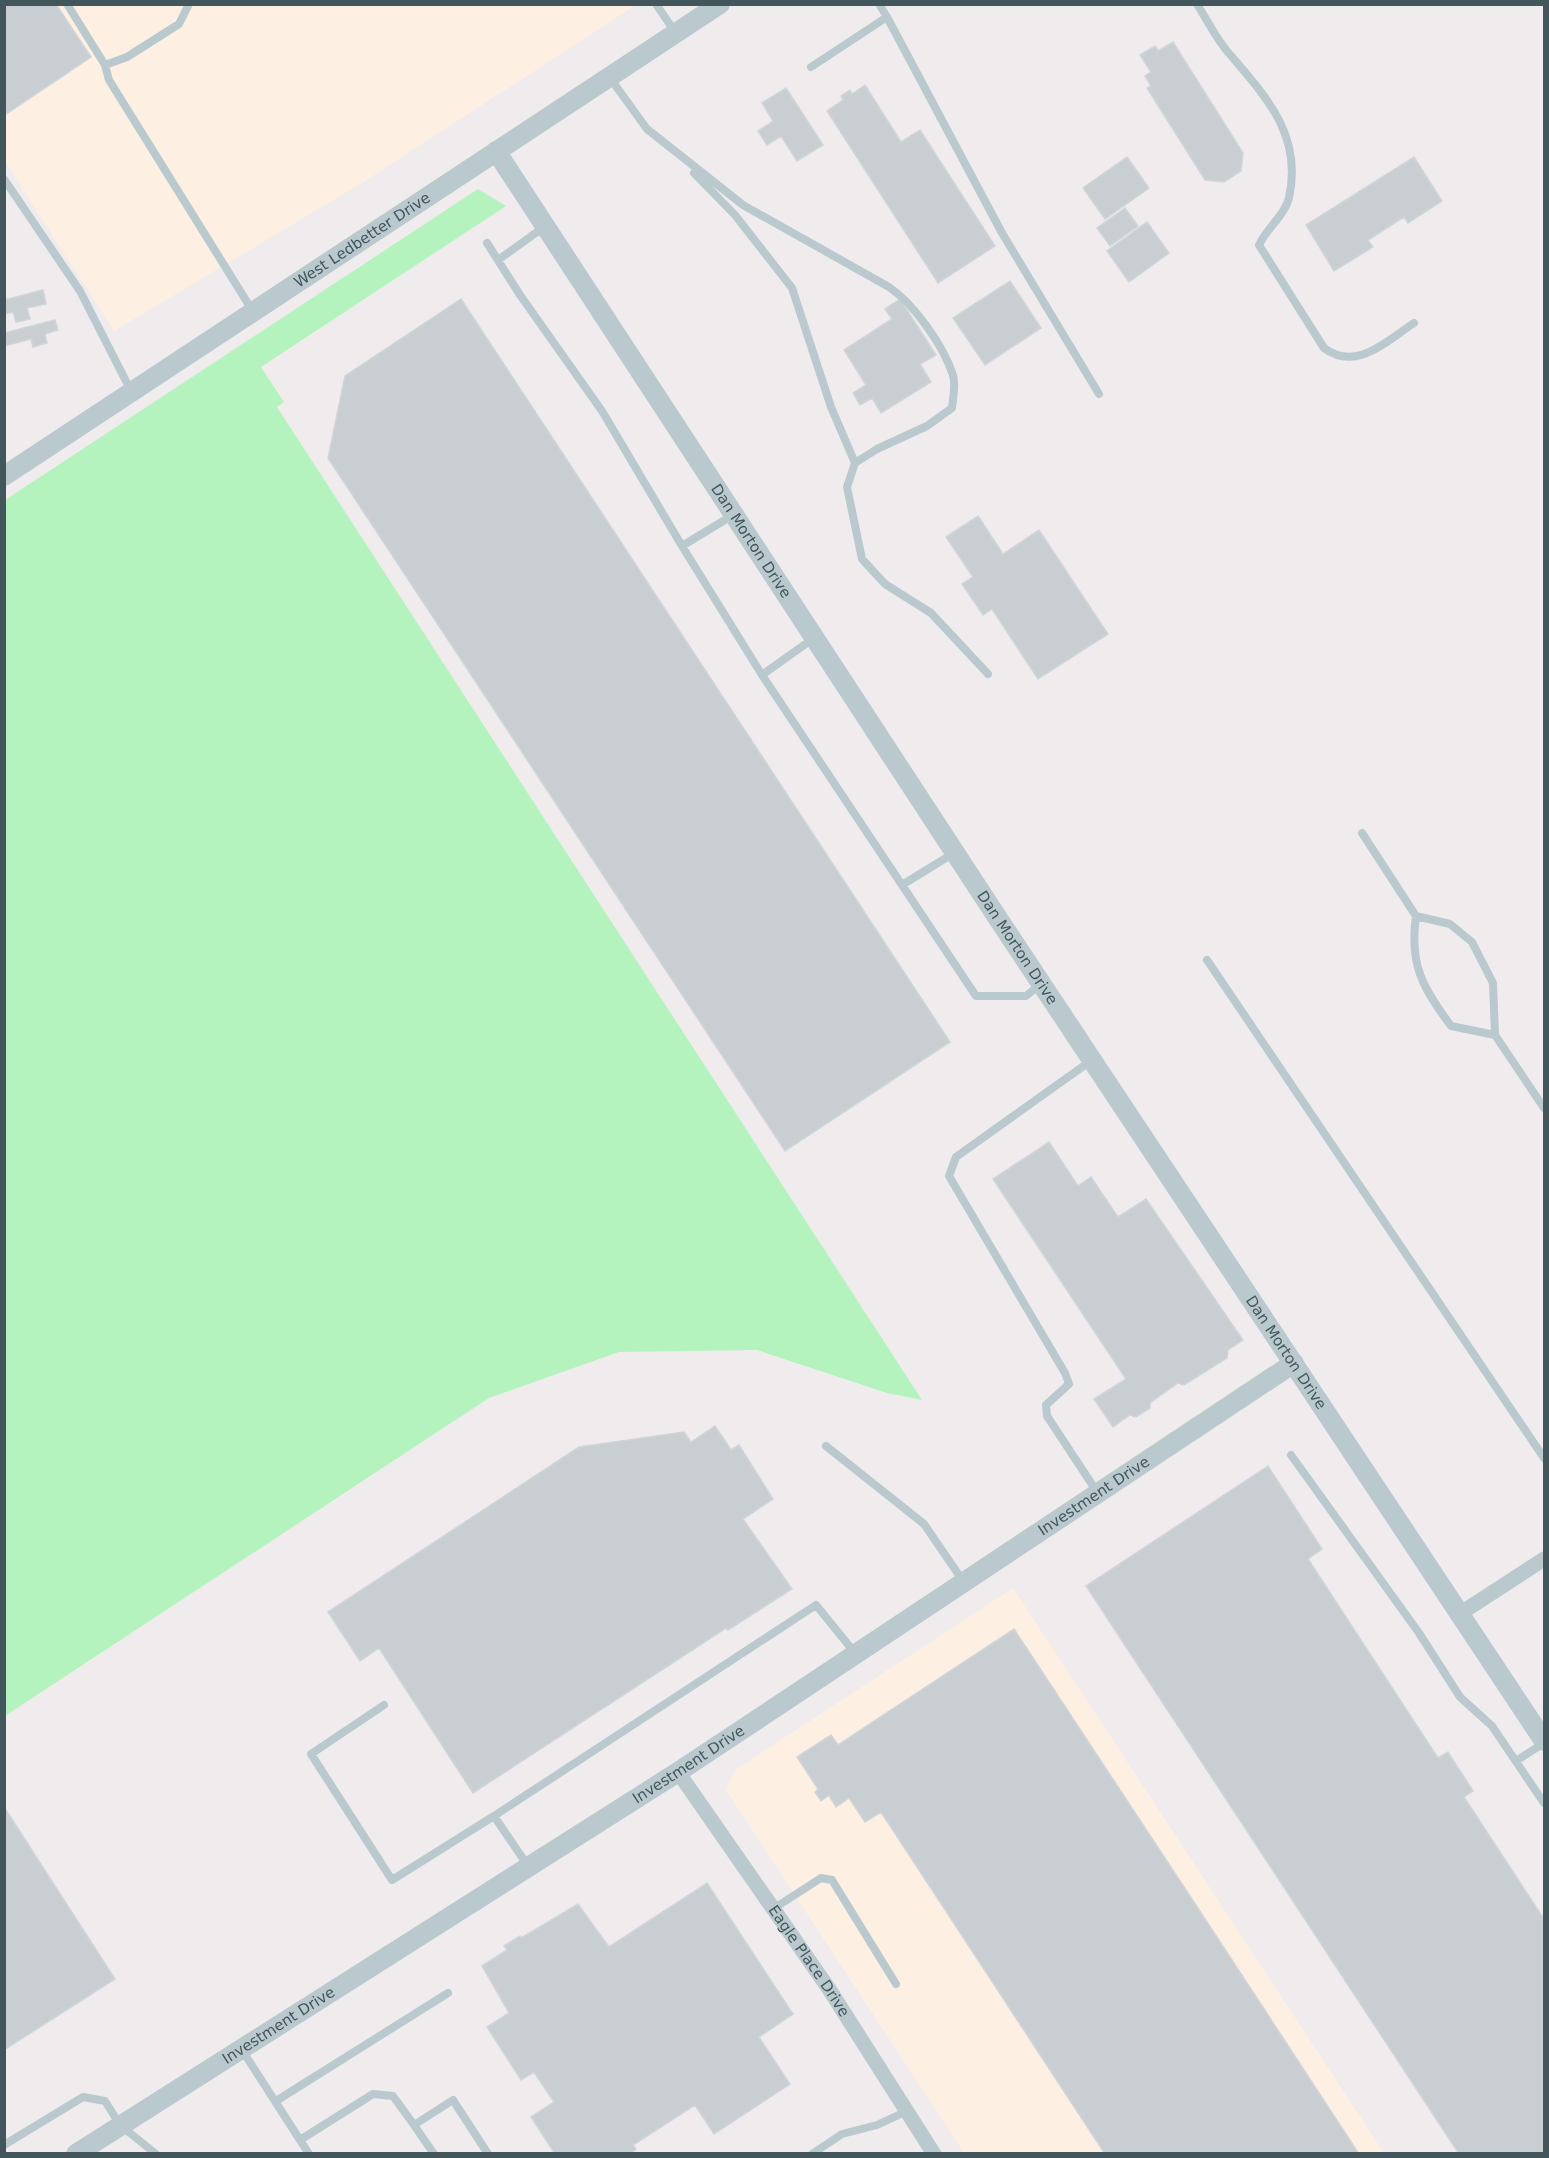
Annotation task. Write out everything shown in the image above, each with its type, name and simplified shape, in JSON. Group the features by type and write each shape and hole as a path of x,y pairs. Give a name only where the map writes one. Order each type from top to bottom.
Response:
{"street":[{"name":"West Ledbetter Drive","path":"4,476 720,4"},
{"name":"Dan Morton Drive","path":"496,151 1092,1060 1545,1742"},
{"name":"Investment Drive","path":"76,2154 678,1772 1294,1363"},
{"path":"1461,1613 1545,1559"},
{"name":"Eagle Place Drive","path":"678,1772 829,1989 934,2154"}],"lane":[{"path":"67,4 105,65 110,80 253,311"},
{"path":"105,65 127,57 179,24 189,4"},
{"path":"656,4 676,34"},
{"path":"879,4 1002,232 1099,394"},
{"path":"1197,4 1226,50 1255,82 1277,113 1292,160 1288,201 1259,245 1324,348 1336,357 1349,358 1366,354 1414,323"},
{"path":"811,67 887,17"},
{"path":"609,77 647,129 677,155 743,205 907,299 925,323 954,376 952,408 927,426 877,449 855,463 847,487 862,559 885,584 930,613 988,674"},
{"path":"677,155 735,215 792,288 831,408 855,463"},
{"path":"4,178 80,291 132,392"},
{"path":"498,260 545,226"},
{"path":"486,243 602,411 762,675 976,996 1026,996 1042,984"},
{"path":"682,546 734,514"},
{"path":"762,675 815,637"},
{"path":"1362,833 1416,916 1412,943 1418,971 1432,1000 1450,1026 1495,1035"},
{"path":"902,885 955,852"},
{"path":"1416,916 1450,924 1472,942 1493,983 1495,1035 1545,1108"},
{"path":"1207,960 1545,1458"},
{"path":"1092,1060 956,1157 949,1176 1065,1374 1069,1384 1046,1405 1047,1416 1097,1493"},
{"path":"826,1446 924,1524 964,1582"},
{"path":"1291,1455 1419,1633 1460,1697 1492,1726 1545,1803"},
{"path":"384,1705 311,1754 392,1881 816,1605 856,1654"},
{"path":"1516,1761 1545,1742"},
{"path":"494,1816 529,1867"},
{"path":"773,1909 821,1878 832,1880 896,1984"},
{"path":"276,2101 448,1993"},
{"path":"242,2048 309,2154"},
{"path":"300,2140 373,2094 393,2096 434,2154"},
{"path":"4,2145 82,2097 105,2101 120,2126 156,2154"},
{"path":"414,2125 453,2100 488,2154"},
{"path":"812,2154 842,2134 877,2125 907,2111"}],"shaded area":[{"path":"5,5 636,5 362,183 114,331 5,161"},
{"path":"1013,1588 1384,2153 964,2153 726,1790 735,1770"}],"green space":[{"path":"478,189 506,206 261,367 284,402 277,407 922,1400 887,1393 757,1350 619,1352 489,1398 5,1716 5,500"}],"building":[{"path":"4,4 56,4 91,57 6,114"},
{"path":"1173,42 1243,153 1241,171 1224,182 1205,180 1147,88 1151,86 1145,76 1151,72 1140,55 1155,46 1158,51"},
{"path":"865,85 901,142 920,130 995,246 938,283 827,111 843,100 841,96 850,90 852,94"},
{"path":"786,88 823,145 797,161 781,136 767,145 758,131 773,121 762,103"},
{"path":"1127,157 1149,188 1105,219 1083,188"},
{"path":"1414,157 1442,201 1408,223 1404,217 1368,240 1373,247 1334,271 1306,225"},
{"path":"1125,208 1138,226 1110,246 1097,228"},
{"path":"1147,222 1169,253 1129,282 1107,251"},
{"path":"1010,281 1041,328 985,365 953,318"},
{"path":"43,290 46,304 27,308 30,319 16,322 13,312 4,314 4,300"},
{"path":"461,299 950,1042 785,1151 328,458 345,376"},
{"path":"900,299 936,355 920,364 931,382 881,413 872,398 860,405 853,393 866,385 844,350 892,319 885,309"},
{"path":"55,320 58,330 45,334 47,343 33,347 31,339 4,346 4,333"},
{"path":"978,516 1003,554 1039,530 1108,634 1038,679 992,609 983,615 962,584 973,577 946,537"},
{"path":"1049,1142 1078,1186 1091,1177 1118,1217 1146,1199 1243,1340 1228,1350 1227,1358 1184,1385 1178,1383 1150,1403 1150,1408 1136,1417 1130,1415 1113,1427 1094,1399 1126,1379 993,1179"},
{"path":"715,1426 731,1450 739,1445 773,1499 743,1519 792,1589 728,1630 726,1628 473,1793 379,1648 360,1661 328,1612 579,1447 684,1432 691,1442"},
{"path":"1268,1466 1322,1549 1308,1559 1438,1758 1448,1752 1473,1791 1464,1797 1544,1919 1544,2154 1459,2154 1086,1586"},
{"path":"1014,1629 1359,2154 1105,2154 881,1812 865,1822 849,1798 836,1807 829,1795 821,1801 815,1792 818,1789 797,1757 831,1735 838,1745"},
{"path":"6,1810 115,1979 4,2050 4,1811"},
{"path":"707,1883 793,2014 759,2037 790,2084 714,2134 695,2105 633,2145 636,2149 630,2154 555,2154 531,2117 554,2102 534,2072 521,2080 487,2027 509,2013 482,1966 507,1950 504,1946 578,1904 609,1947"}]}
